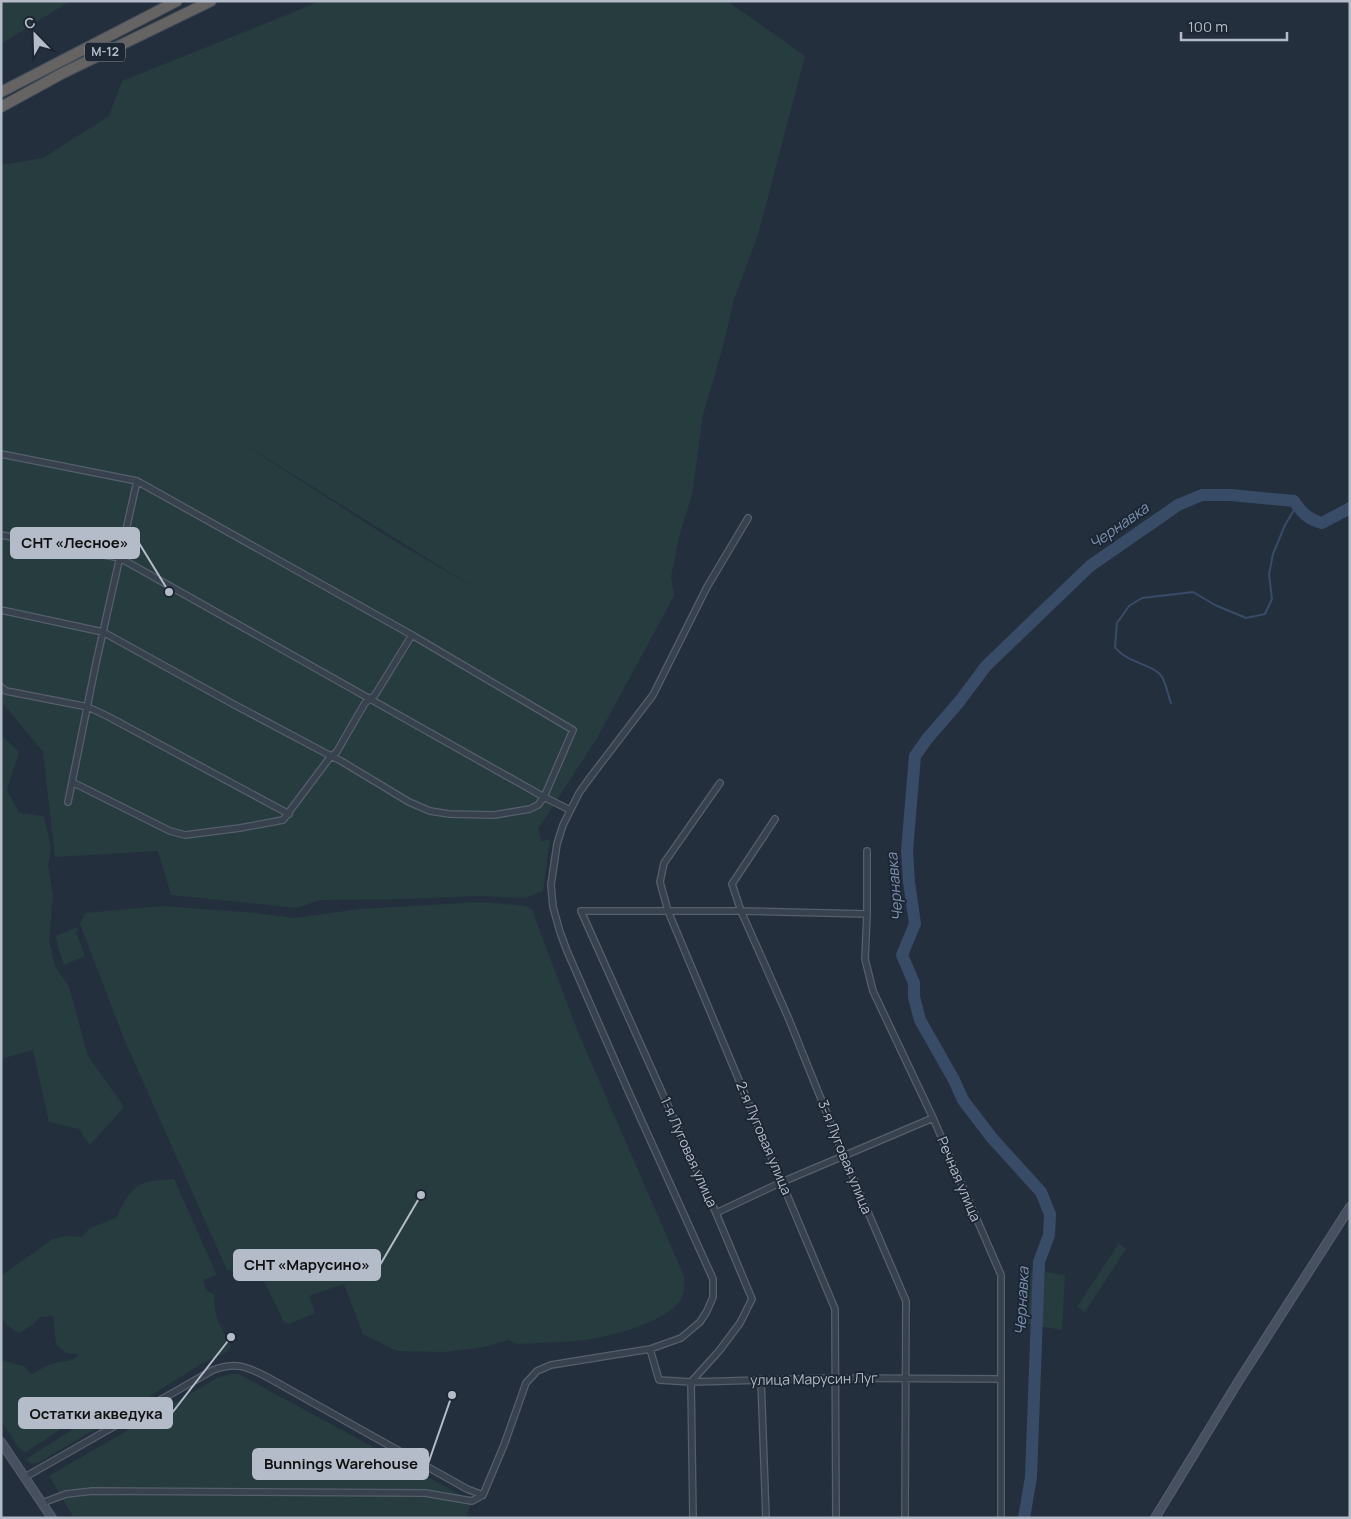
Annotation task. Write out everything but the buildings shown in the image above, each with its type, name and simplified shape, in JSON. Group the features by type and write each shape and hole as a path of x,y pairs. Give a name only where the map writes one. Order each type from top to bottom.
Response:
{"highway":[{"name":"М-12","path":"1,92 177,1"},
{"name":"М-12","path":"1,107 63,73 212,1"}],"main road":[{"path":"1155,1518 1238,1382 1350,1207"},
{"path":"1,1442 52,1518"}],"street":[{"path":"1,454 137,481 412,635 573,730 544,798 538,805 530,809 494,814 449,814 430,811 409,802 331,756 103,632 1,610"},
{"path":"68,802 103,632 137,481"},
{"path":"42,1503 66,1494 93,1491 426,1493 472,1501 483,1495 504,1445 526,1384 537,1371 551,1365 650,1350 681,1338 700,1322 713,1297 713,1279 626,1086 560,932 551,896 552,872 557,844 570,810 589,779 653,695 707,586 748,518"},
{"path":"1,535 120,558 544,798 570,810"},
{"path":"72,782 170,831 185,835 283,820 331,756 336,753 366,703 375,696 412,635"},
{"path":"1,687 6,691 88,707 109,716 289,814"},
{"name":"2-я Луговая улица","path":"720,783 664,863 660,882 668,911 835,1309 836,1518"},
{"name":"3-я Луговая улица","path":"775,819 732,884 741,911 906,1301 905,1518"},
{"name":"Речная улица","path":"867,851 865,959 873,991 933,1118 1001,1275 1001,1518"},
{"name":"1-я Луговая улица","path":"668,911 581,911 716,1212 752,1298 740,1323 719,1351 691,1382"},
{"path":"668,911 867,914"},
{"path":"716,1212 933,1118"},
{"name":"улица Марусин Луг","path":"650,1350 658,1380 691,1382 836,1378 1001,1380"},
{"path":"25,1478 213,1370 235,1365 246,1367 261,1374 467,1489 483,1495"},
{"path":"761,1379 766,1518"},
{"path":"691,1382 693,1518"}],"green space":[{"path":"1,1 72,1 1,44"},
{"path":"321,1 727,1 805,56 758,235 734,299 724,343 703,415 692,495 679,537 671,577 674,596 597,738 540,826 538,826 541,841 550,840 543,891 525,898 478,896 320,900 297,908 171,895 158,851 55,857 43,752 1,701 1,165 43,158 109,116 122,81","holes":["239,441 478,590 388,537"]},
{"path":"1,735 19,752 7,790 19,813 44,816 51,848 48,865 53,895 49,940 55,966 69,987 88,1056 124,1107 90,1145 79,1129 49,1122 33,1050 1,1059"},
{"path":"482,902 526,906 532,910 578,1032 684,1276 684,1290 681,1299 662,1316 626,1331 601,1337 573,1341 518,1344 508,1340 485,1347 445,1352 397,1351 363,1334 344,1284 309,1296 315,1313 289,1324 284,1322 261,1275 227,1270 124,1039 80,924 85,913 162,906 256,913 294,918 360,909"},
{"path":"77,927 78,931 76,932 85,956 64,965 56,936"},
{"path":"174,1179 217,1275 203,1280 207,1291 215,1295 216,1316 231,1346 227,1352 203,1363 110,1421 99,1404 26,1452 20,1449 1,1421 1,1360 24,1366 32,1374 52,1364 71,1360 79,1354 66,1353 56,1344 53,1316 40,1317 31,1326 19,1333 8,1326 1,1318 1,1276 53,1239 66,1236 81,1237 90,1228 116,1218 127,1198 137,1187 151,1181"},
{"path":"1119,1243 1126,1249 1085,1312 1077,1307"},
{"path":"1030,1270 1065,1275 1062,1330 1027,1324"},
{"path":"230,1374 239,1374 472,1501 466,1518 74,1518 49,1476 217,1378"},
{"path":"92,1417 101,1417 102,1425 40,1462 31,1464 26,1459"}],"waterway":[{"name":"Чернавка","path":"1024,1518 1031,1477 1039,1262 1049,1235 1050,1214 1041,1192 992,1138 963,1100 954,1080 920,1020 914,997 914,983 902,955 915,924 907,851 915,756 986,666 1090,566 1178,505 1202,495 1231,495 1294,501 1306,515 1322,523 1350,508"},
{"path":"1171,703 1162,677 1153,669 1126,657 1115,647 1117,623 1129,606 1142,598 1193,592 1215,605 1246,618 1265,614 1272,599 1269,574 1273,554 1285,525 1297,505"},
{"name":"Чернавка","path":"1346,511 1350,513"}],"place":[{"name":"СНТ «Лесное»","path":"169,592"},
{"name":"СНТ «Марусино»","path":"421,1195"},
{"name":"Остатки акведука","path":"231,1337"},
{"name":"Bunnings Warehouse","path":"452,1395"}]}
